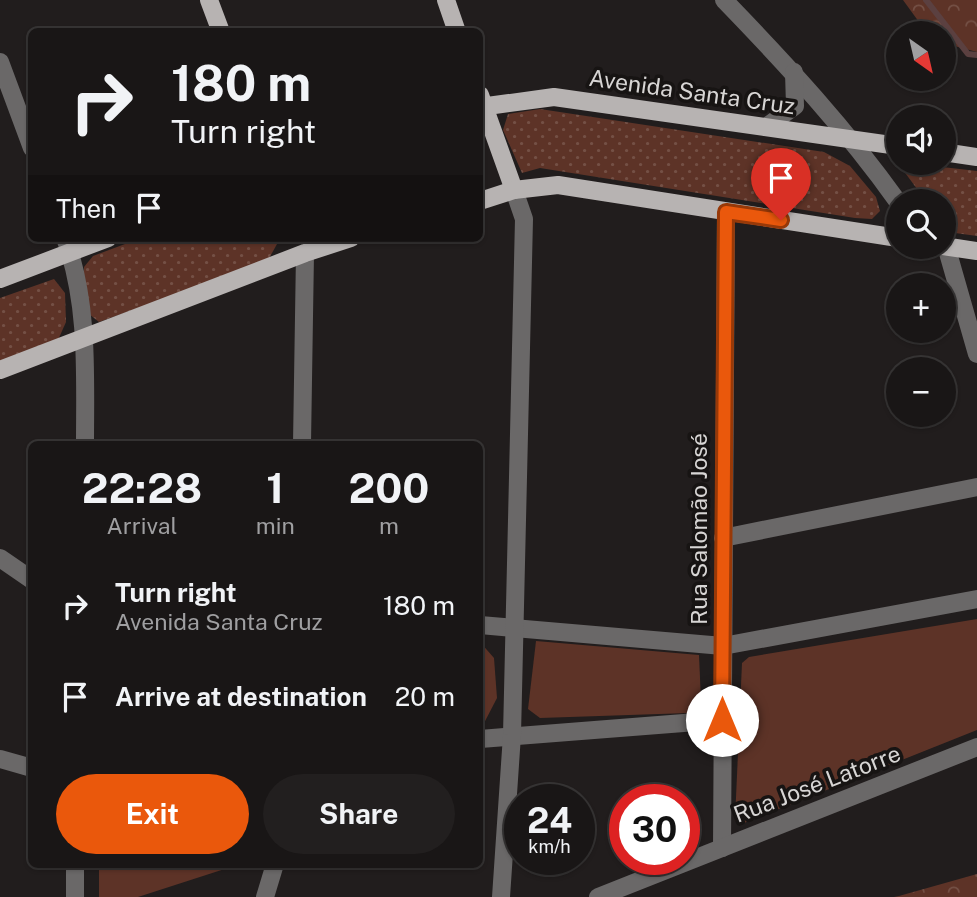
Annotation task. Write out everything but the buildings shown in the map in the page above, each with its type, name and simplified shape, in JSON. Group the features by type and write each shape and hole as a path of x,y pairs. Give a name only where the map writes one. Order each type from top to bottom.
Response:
{"main road":[{"path":"209,0 220,28"},
{"path":"446,0 456,28"},
{"name":"Avenida Santa Cruz","path":"483,102 554,97 886,144"},
{"path":"483,107 514,190"},
{"path":"956,154 977,157"},
{"path":"483,200 514,190 558,186 886,236"},
{"path":"0,279 67,245 85,242"},
{"path":"0,370 86,337 302,245 323,242"},
{"path":"956,248 977,251"}],"street":[{"path":"724,0 794,72 851,139 888,189"},
{"path":"0,62 28,137"},
{"path":"766,127 795,106 794,72"},
{"path":"501,897 512,735 524,219 514,190"},
{"name":"Rua Salomão José","path":"722,848 726,212"},
{"path":"67,245 86,337 85,441"},
{"path":"302,245 302,441"},
{"path":"948,259 977,354"},
{"path":"723,538 977,487"},
{"path":"0,558 28,577"},
{"path":"483,625 723,646 977,599"},
{"path":"483,739 722,720"},
{"name":"Rua José Latorre","path":"598,897 977,747"},
{"path":"0,759 28,767"},
{"path":"75,868 75,897"},
{"path":"264,896 274,868"}],"green space":[{"path":"903,0 977,0 977,52 956,46 956,21 918,21"},
{"path":"540,109 824,152 850,166 876,197 880,211 872,219 855,218 540,168 522,173 503,130 508,114"},
{"path":"956,169 977,171 977,236 956,233 956,189 917,189 907,175 956,175"},
{"path":"130,242 277,244 267,262 99,322 89,314 84,295 84,267 93,256"},
{"path":"54,279 65,293 66,322 58,340 0,364 0,298"},
{"path":"977,619 977,730 739,825 735,820 742,663 749,657"},
{"path":"536,641 699,655 701,701 689,713 540,718 528,709"},
{"path":"483,645 494,658 497,698 483,725"},
{"path":"99,868 228,868 138,897 99,897"},
{"path":"977,874 977,897 894,897 899,896"}],"waterway":[{"path":"926,0 968,54 977,55"}],"route":[{"path":"722,720 726,212 781,220"}]}
